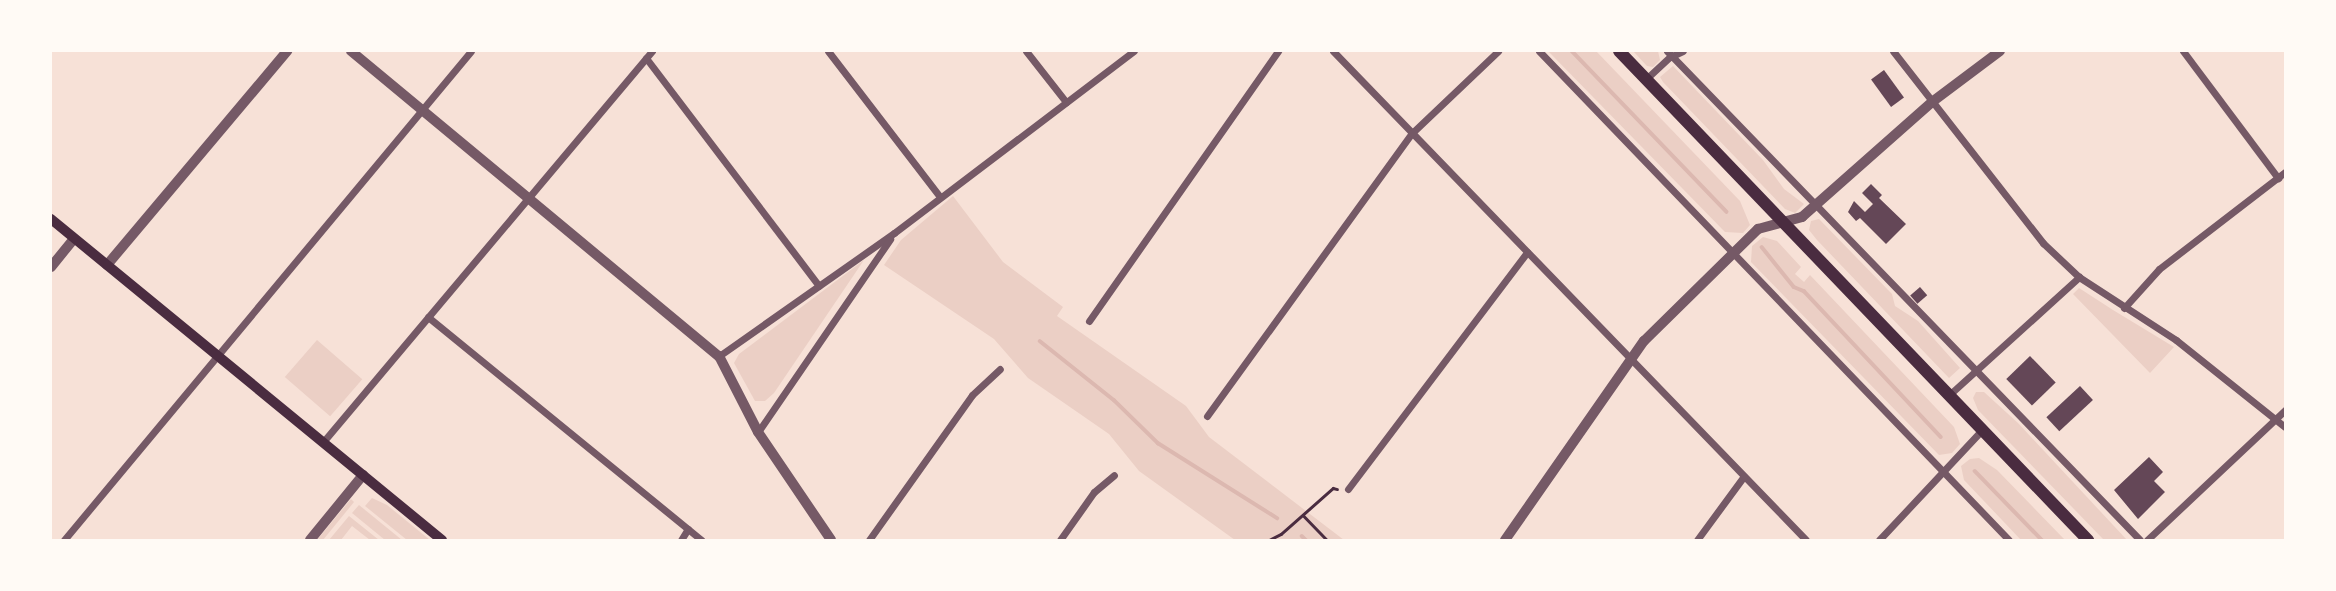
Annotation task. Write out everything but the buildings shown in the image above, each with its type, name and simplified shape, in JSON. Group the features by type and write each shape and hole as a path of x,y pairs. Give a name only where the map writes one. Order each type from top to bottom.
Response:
{"main road":[{"path":"1619,51 2088,540"},
{"path":"51,219 442,540"}],"street":[{"path":"107,265 287,51"},
{"path":"351,51 719,356 758,432 831,540"},
{"path":"64,540 471,51"},
{"path":"323,442 652,51"},
{"path":"828,51 940,197"},
{"path":"1026,51 1066,102"},
{"path":"719,356 894,233 1134,51"},
{"path":"1089,321 1278,51"},
{"path":"1333,51 1806,540"},
{"path":"1207,416 1412,133 1498,51"},
{"path":"1539,51 2008,540"},
{"path":"1646,79 1670,53 1683,51"},
{"path":"1893,51 2043,243 2080,277 2176,340 2285,427"},
{"path":"1505,540 1644,341 1733,253 1758,229 1802,217 1932,102 2000,51"},
{"path":"2183,51 2278,178"},
{"path":"1670,53 2140,540"},
{"path":"646,58 819,286"},
{"path":"2124,308 2160,269 2285,172"},
{"path":"758,432 894,233"},
{"path":"51,267 74,239"},
{"path":"1348,489 1527,252"},
{"path":"1949,395 2080,277"},
{"path":"428,317 701,540"},
{"path":"869,540 972,396 1000,369"},
{"path":"2147,540 2285,410"},
{"path":"1879,540 1982,430"},
{"path":"310,540 363,475"},
{"path":"1060,540 1094,492 1114,475"},
{"path":"1697,540 1744,476"},
{"path":"681,540 688,530"}],"path":[{"path":"1269,540 1333,488 1348,489"},
{"path":"1303,515 1327,540"}],"shaded area":[{"path":"1548,51 1596,51 1740,201 1750,225 1743,233 1725,232"},
{"path":"1633,51 1658,51 1660,60 1653,67 1647,66"},
{"path":"1673,66 1763,160 1784,189 1804,204 1795,213 1785,209 1663,82 1660,77"},
{"path":"953,196 1003,262 1063,307 1057,316 1186,406 1209,437 1344,540 1235,540 1139,471 1109,434 1028,378 994,339 884,265 901,240"},
{"path":"1819,219 1892,294 1895,306 1918,321 1960,368 1949,378 1817,240 1809,230 1811,221"},
{"path":"1763,237 1777,241 1801,267 1795,274 1804,282 1810,275 1954,427 1960,444 1952,453 1939,455 1751,262 1752,246"},
{"path":"864,260 774,393 765,401 755,401 734,363 739,354"},
{"path":"2079,288 2174,347 2150,373 2073,294"},
{"path":"317,340 362,379 330,416 285,377"},
{"path":"1976,392 1984,392 2018,423 2127,540 2104,540 1978,410 1973,398"},
{"path":"1979,458 1997,470 2065,540 2021,540 1964,480 1961,466 1970,459"},
{"path":"372,498 387,505 430,540 407,540 365,506"},
{"path":"351,499 354,502 323,540 317,540"},
{"path":"359,505 402,540 385,540 352,513"},
{"path":"349,516 379,540 370,540 352,526 341,540 329,540"}],"waterway":[{"path":"1572,51 1727,212"},
{"path":"1762,247 1794,287 1804,291 1941,437"},
{"path":"1040,341 1114,400 1158,443 1277,518"},
{"path":"1975,471 2042,540"},
{"path":"1302,536 1306,540"}]}
